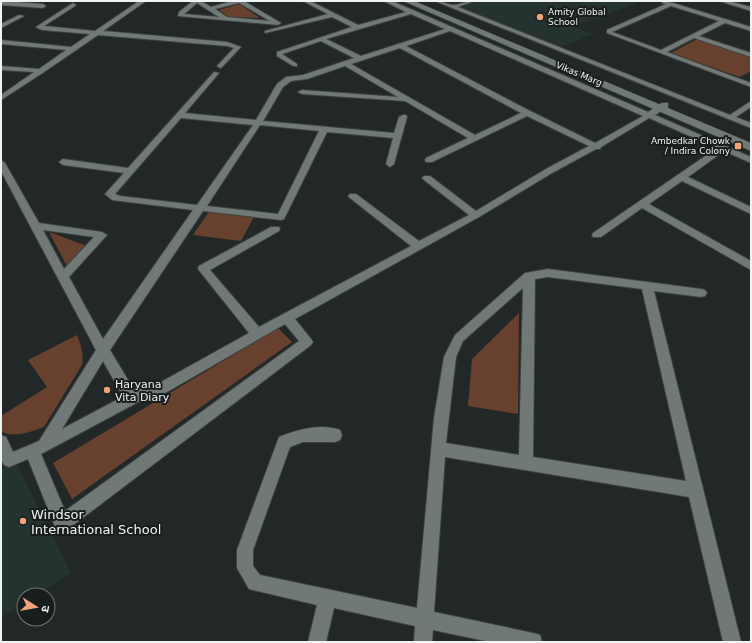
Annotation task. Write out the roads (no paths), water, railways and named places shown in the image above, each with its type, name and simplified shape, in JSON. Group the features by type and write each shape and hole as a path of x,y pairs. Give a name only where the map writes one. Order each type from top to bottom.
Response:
{"main road":[{"name":"Vikas Marg","path":"407,1 662,106 751,140"},
{"name":"Vikas Marg","path":"418,1 453,10 751,147"}],"street":[{"path":"2,98 42,72 143,1"},
{"path":"226,19 197,1 180,15 226,19 278,23"},
{"path":"210,9 239,1 284,27"},
{"path":"306,1 357,27"},
{"path":"387,1 651,115 751,160"},
{"path":"438,1 453,10 751,126"},
{"path":"453,10 471,1"},
{"path":"660,1 751,29"},
{"path":"722,1 751,9"},
{"path":"1,3 43,6"},
{"path":"671,4 609,31 613,35 751,85"},
{"path":"73,5 39,27 95,34 227,44 238,47 110,194 114,198 281,217 324,129"},
{"path":"295,65 279,55 279,53 357,27 411,12"},
{"path":"267,32 332,15"},
{"path":"1,26 21,16"},
{"path":"661,52 724,21"},
{"path":"38,449 103,350 258,123 284,81 304,77 450,29"},
{"path":"694,36 751,55"},
{"path":"321,39 359,58"},
{"path":"1,46 4,42 73,49"},
{"path":"400,45 526,114 597,146"},
{"path":"345,63 474,138"},
{"path":"1,68 42,72"},
{"path":"302,92 405,99"},
{"path":"730,118 751,102"},
{"path":"1,442 9,460 38,449 139,395 155,392 257,334 476,215 549,171 651,115 662,106"},
{"path":"429,160 526,114"},
{"path":"179,115 398,136"},
{"path":"390,164 403,117"},
{"path":"597,235 723,148"},
{"path":"63,162 130,171"},
{"path":"1,163 103,350 126,389 139,395"},
{"path":"681,176 751,211"},
{"path":"427,178 476,215"},
{"path":"354,196 418,246"},
{"path":"642,204 751,266"},
{"path":"36,226 102,235 63,277"},
{"path":"257,334 203,269 275,229"},
{"path":"422,642 441,418 450,357 459,338 529,276 548,274 701,293"},
{"path":"526,463 529,276"},
{"path":"647,286 732,642"},
{"path":"38,449 62,522 307,342 287,318"},
{"path":"335,435 303,435 284,442 245,550 245,568 255,583 533,642"},
{"path":"439,449 696,490"},
{"path":"317,642 327,598"}],"place":[{"name":"Amity Global School","path":"540,17"},
{"name":"Ambedkar Chowk / Indira Colony","path":"738,146"},
{"name":"Haryana Vita Diary","path":"107,390"},
{"name":"Windsor International School","path":"23,521"}]}
